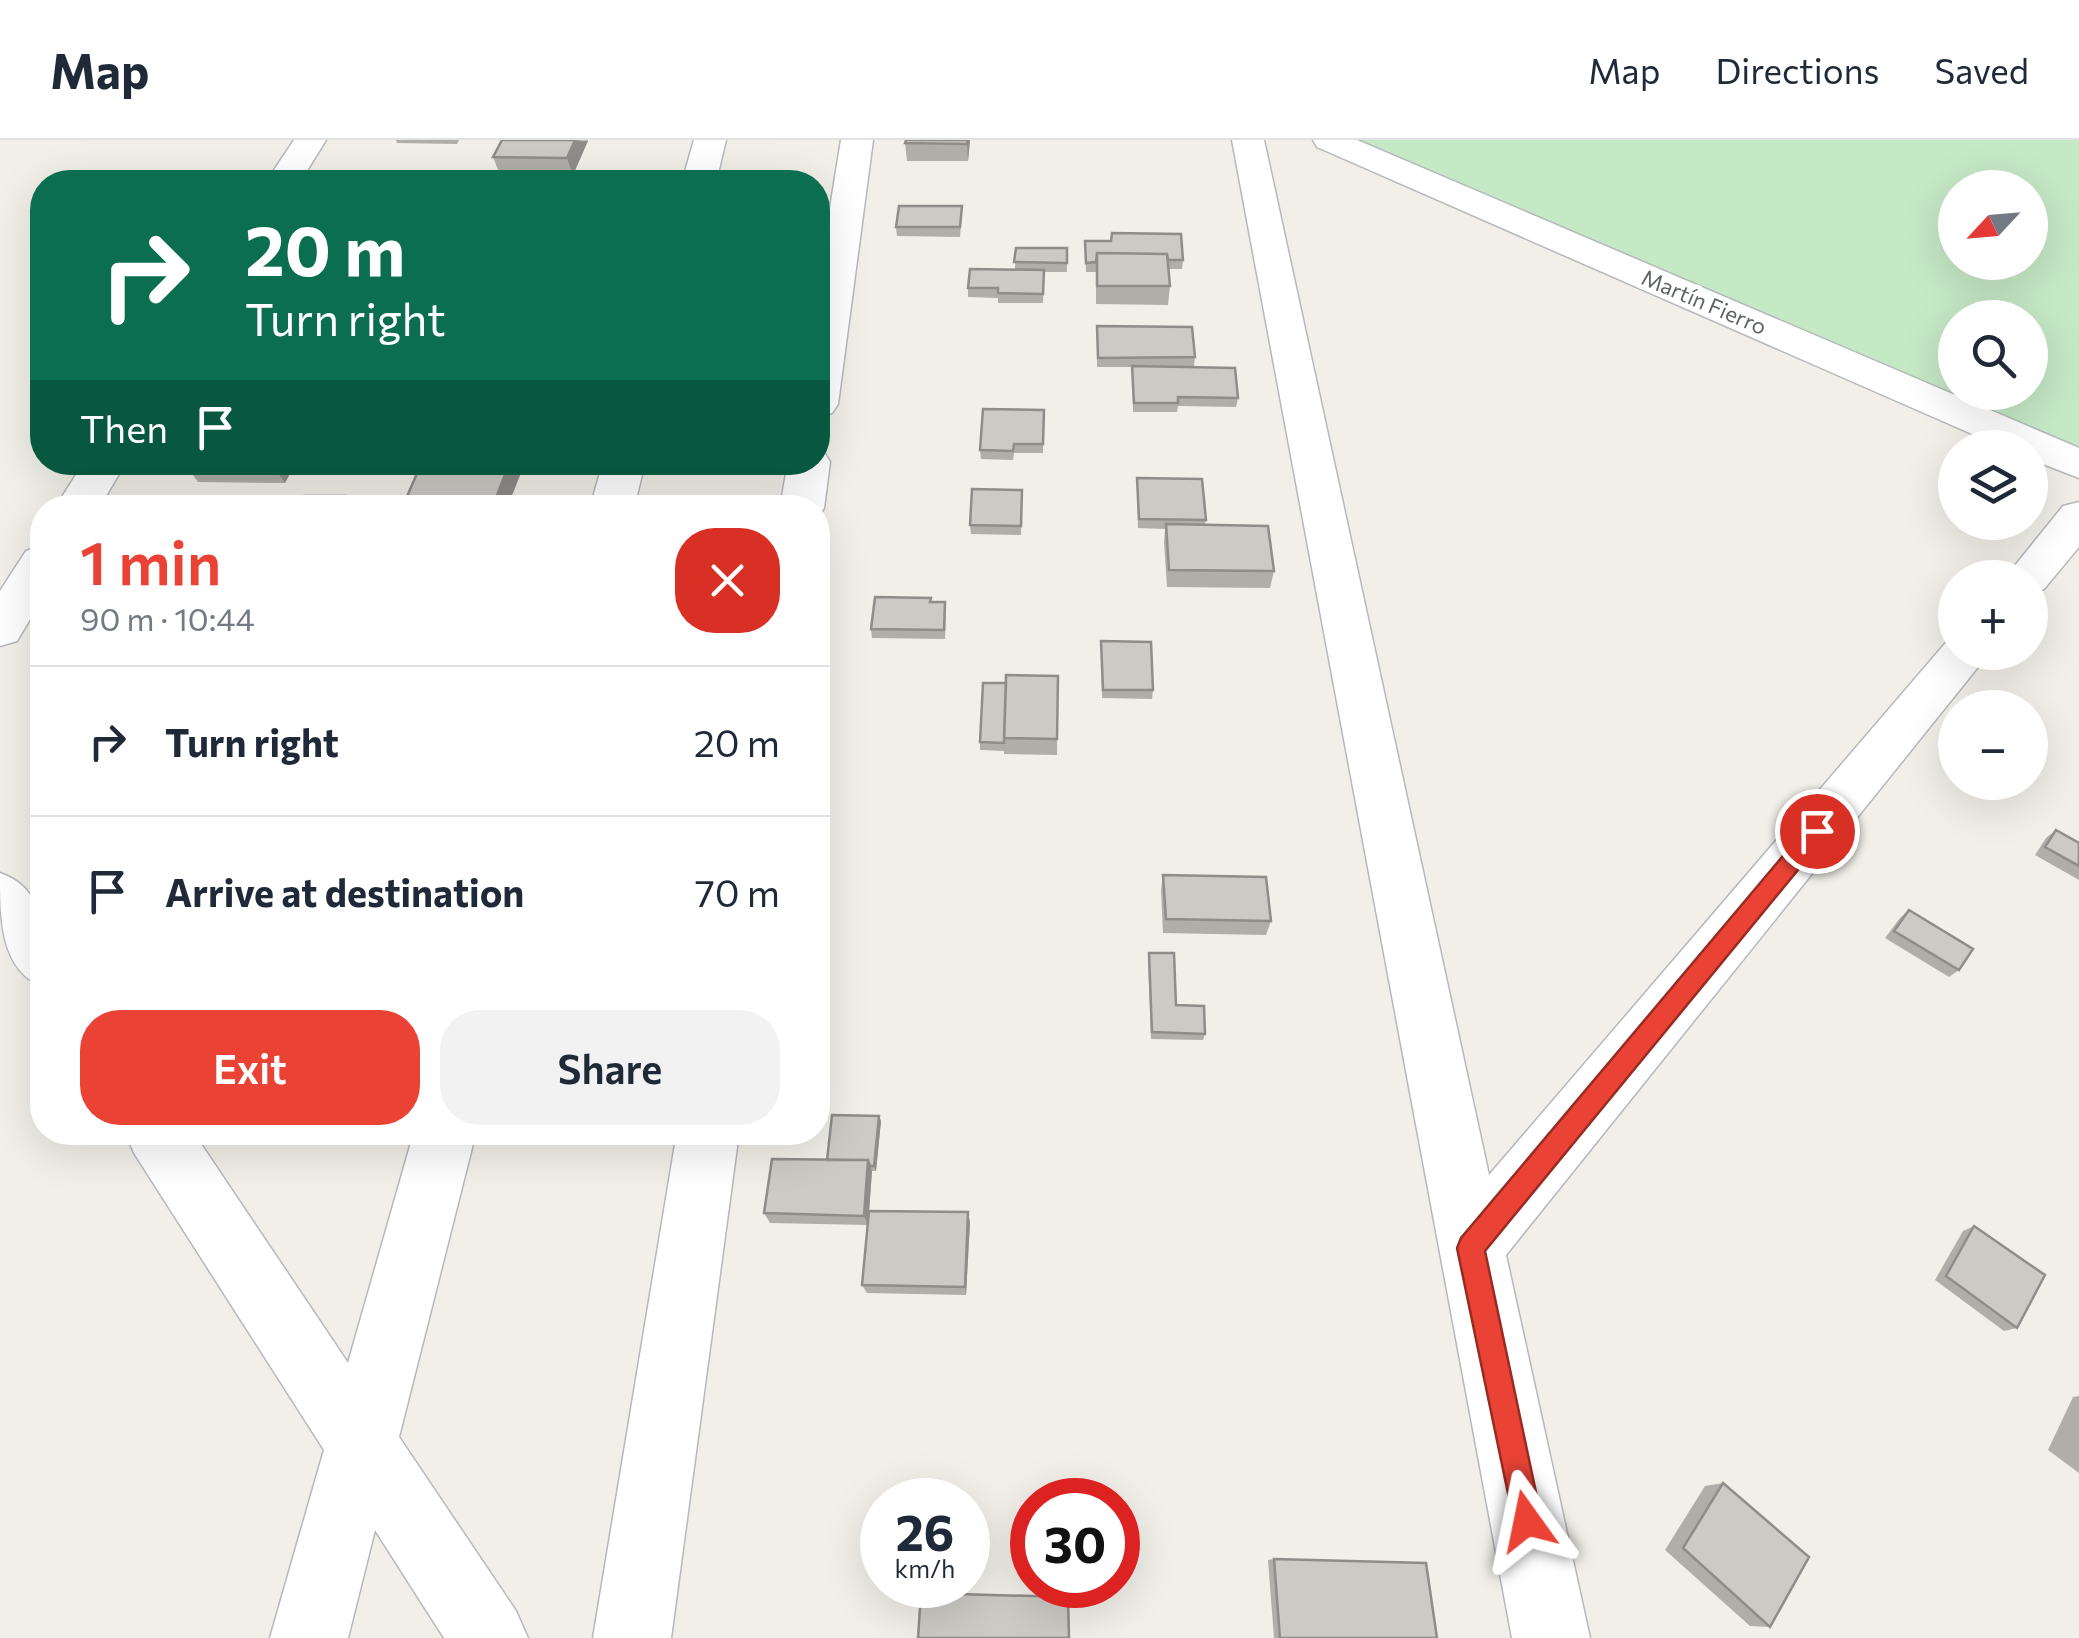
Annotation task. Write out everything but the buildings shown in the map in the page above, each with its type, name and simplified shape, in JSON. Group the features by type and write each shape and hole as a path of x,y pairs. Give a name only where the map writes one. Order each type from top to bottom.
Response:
{"street":[{"path":"291,170 310,140"},
{"path":"702,170 710,140"},
{"path":"830,323 857,140"},
{"path":"1248,140 1551,1638"},
{"name":"Martín Fierro","path":"1329,140 2079,464"},
{"path":"2043,560 2079,516"},
{"path":"0,628 30,581"},
{"path":"1470,1248 1951,670"},
{"path":"0,896 30,942"},
{"path":"165,1145 489,1638"},
{"path":"309,1638 441,1145"},
{"path":"632,1638 706,1145"}],"green space":[{"path":"1335,140 2079,140 2079,460 2048,447 2048,430 2009,430 1963,410 2048,410 2048,300 1938,300 1938,399"}],"route":[{"path":"1527,1521 1470,1248 1817,831"}]}
